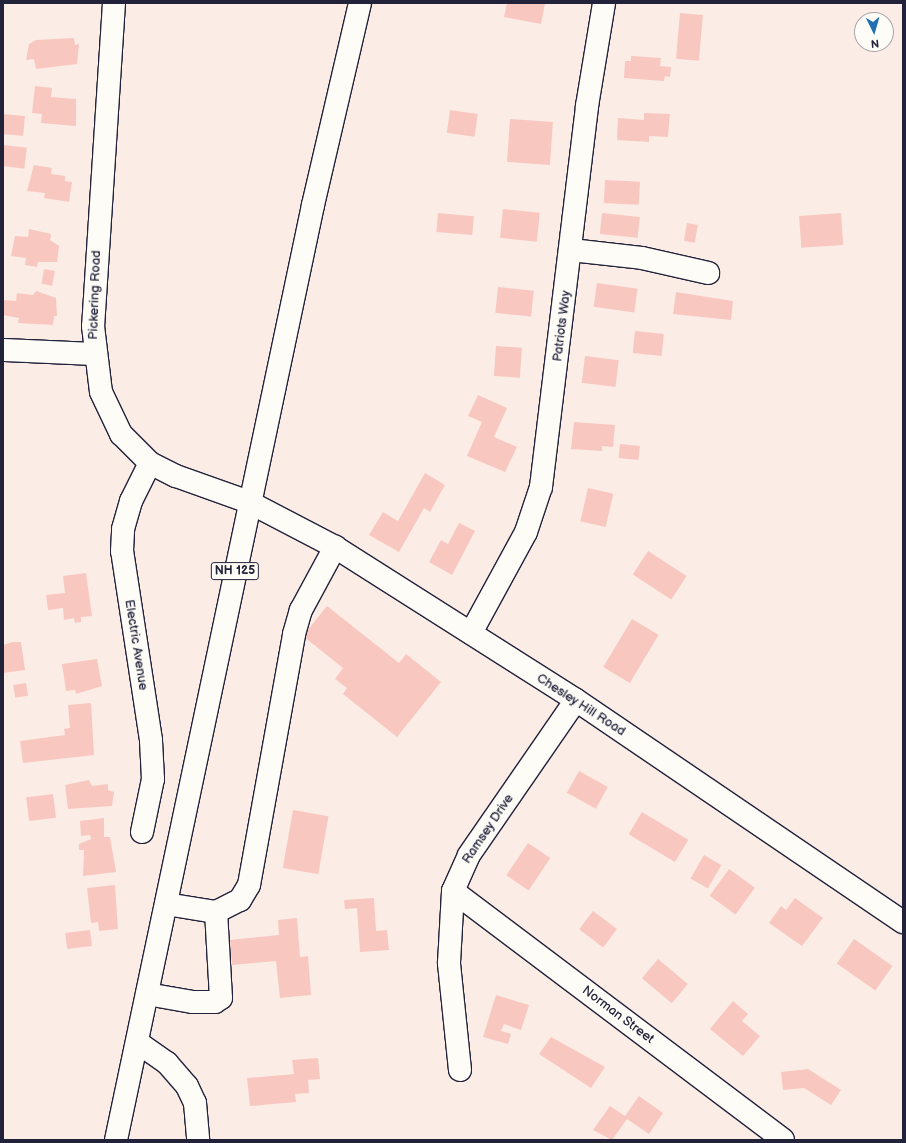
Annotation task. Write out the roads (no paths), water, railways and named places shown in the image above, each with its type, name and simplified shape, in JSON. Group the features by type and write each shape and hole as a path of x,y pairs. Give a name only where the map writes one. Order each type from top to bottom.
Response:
{"main road":[{"name":"Pickering Road","path":"114,3 94,283 94,354 108,412 135,451 150,463 176,476 249,502"},
{"name":"NH 125","path":"116,1140 249,502 360,3"},
{"name":"Patriots Way","path":"470,634 526,532 541,487 571,250 587,106 604,3"},
{"path":"571,250 642,258 708,273"},
{"path":"3,350 94,354"},
{"name":"Electric Avenue","path":"142,832 153,779 151,740 122,551 123,529 132,501 150,463"},
{"name":"Chesley Hill Road","path":"249,502 335,547 576,700 903,922"},
{"path":"166,904 216,912 240,900 248,885 294,634 301,610 335,547"},
{"name":"Ramsey Drive","path":"460,1070 449,963 453,891 469,855 576,700"},
{"name":"Norman Street","path":"453,891 783,1140"},
{"path":"147,994 193,1002 215,1002 221,998 216,912"},
{"path":"137,1042 167,1063 187,1086 195,1103 198,1140"}]}
